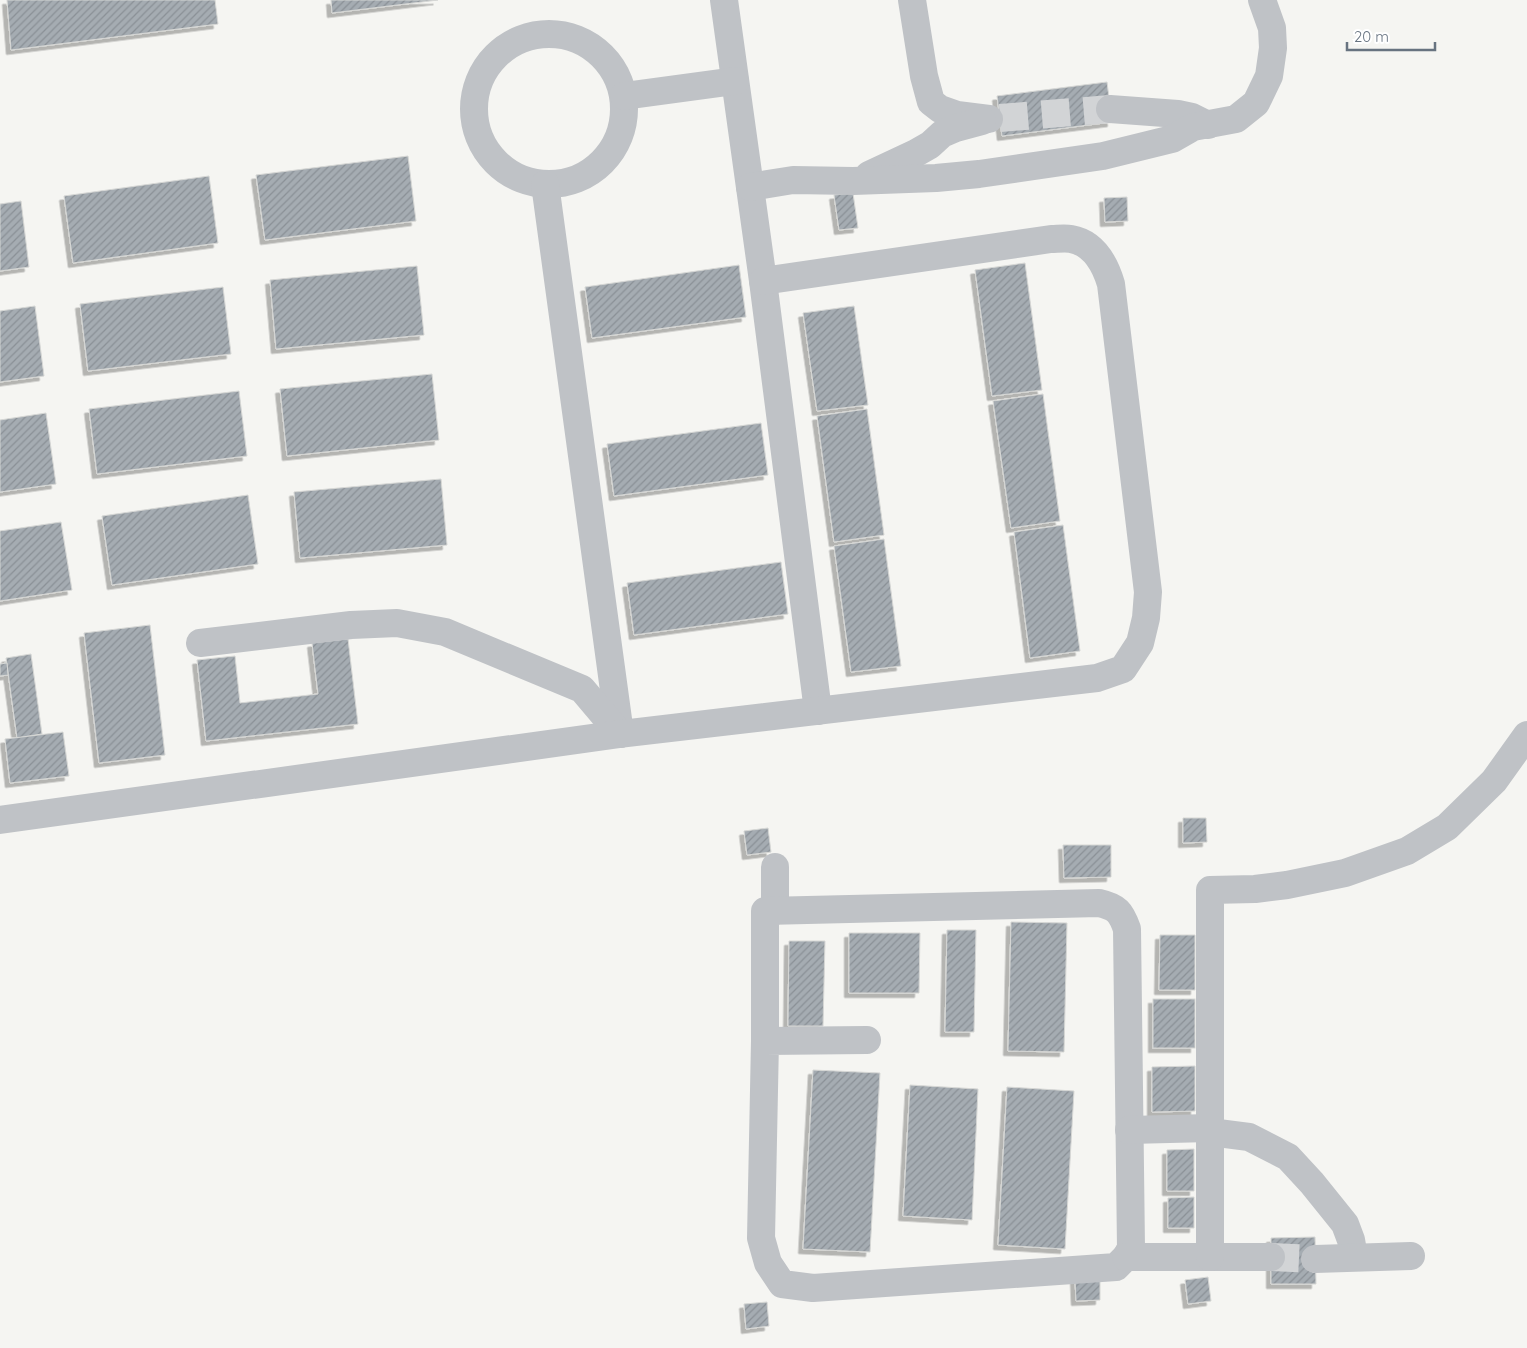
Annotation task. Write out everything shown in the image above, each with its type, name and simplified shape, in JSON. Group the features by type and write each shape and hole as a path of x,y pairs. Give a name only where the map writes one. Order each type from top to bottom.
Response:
{"lane":[{"path":"724,0 763,281 818,711"},
{"path":"853,181 916,153 930,145 942,134 956,128 994,119 957,115 940,109 931,102 924,76 912,0"},
{"path":"750,187 793,180 853,181 936,178 980,174 1103,156 1172,139 1193,127 1236,119 1256,103 1269,76 1273,48 1272,28 1262,0"},
{"path":"559,34 582,41 601,55 615,74 624,96 624,122 615,146 598,166 576,180 551,185 545,184 525,181 502,169 485,150 474,126 473,100 480,77 494,58 512,43 535,35 559,34"},
{"path":"624,96 735,81"},
{"path":"1110,109 1178,114 1192,117 1208,125"},
{"path":"545,184 620,734"},
{"path":"0,820 620,734 1097,678 1123,669 1140,643 1146,618 1148,592 1112,284 1106,267 1092,248 1072,239 1051,239 763,281"},
{"path":"200,643 351,625 397,623 445,632 582,689 620,734"},
{"path":"1210,1257 1210,890 1255,889 1287,885 1345,873 1407,851 1448,827 1494,782 1527,735"},
{"path":"775,867 775,912"},
{"path":"1099,903 1113,906 1122,917 1127,929 1131,1248 1126,1257 1116,1267 813,1288 782,1284 768,1263 761,1238 764,1041 765,910 775,912 1099,903"},
{"path":"764,1041 866,1040"},
{"path":"1129,1130 1210,1130 1249,1137 1288,1157 1345,1224 1354,1257"},
{"path":"1316,1259 1411,1256"},
{"path":"1126,1257 1271,1258"}],"building":[{"path":"7,0 215,0 218,24 11,50"},
{"path":"331,0 438,0 332,13"},
{"path":"1107,82 1112,122 1002,136 997,96"},
{"path":"408,156 416,221 265,240 256,175"},
{"path":"209,176 218,243 73,263 64,196"},
{"path":"853,193 858,228 839,230 834,195"},
{"path":"1127,197 1128,221 1105,222 1104,198"},
{"path":"21,201 29,267 0,271 0,204"},
{"path":"1025,263 1042,390 992,396 975,270"},
{"path":"739,265 746,317 592,338 585,287"},
{"path":"417,266 424,335 276,349 270,280"},
{"path":"223,287 231,354 88,371 80,304"},
{"path":"35,306 44,376 0,382 0,311"},
{"path":"854,306 868,405 817,411 803,313"},
{"path":"432,374 439,440 287,456 280,389"},
{"path":"239,391 247,456 97,474 89,409"},
{"path":"1043,394 1060,521 1011,528 993,401"},
{"path":"867,409 884,535 834,542 817,416"},
{"path":"46,413 56,484 0,492 0,420"},
{"path":"761,423 768,475 614,496 607,444"},
{"path":"441,479 447,545 300,558 294,492"},
{"path":"248,495 258,564 112,585 102,516"},
{"path":"61,522 72,590 0,601 0,531"},
{"path":"1063,525 1080,651 1030,658 1014,532"},
{"path":"884,539 901,666 851,672 834,546"},
{"path":"781,562 788,614 634,635 627,583"},
{"path":"150,625 165,755 99,763 84,633"},
{"path":"348,639 358,724 206,741 197,660 235,656 240,703 318,694 312,643"},
{"path":"31,654 42,734 17,738 6,658"},
{"path":"7,663 8,675 0,676 0,664"},
{"path":"63,732 69,776 10,783 5,739"},
{"path":"1183,818 1206,818 1207,842 1183,843"},
{"path":"768,828 771,852 747,855 744,831"},
{"path":"1063,845 1111,845 1111,877 1064,878"},
{"path":"1011,922 1067,923 1064,1052 1008,1051"},
{"path":"947,930 976,930 974,1032 945,1032"},
{"path":"849,933 920,933 919,993 849,993"},
{"path":"1160,935 1195,935 1195,990 1159,990"},
{"path":"789,941 825,941 823,1026 788,1026"},
{"path":"1153,999 1195,999 1195,1048 1153,1048"},
{"path":"1195,1066 1195,1111 1152,1112 1152,1067"},
{"path":"813,1070 880,1073 870,1252 803,1249"},
{"path":"910,1085 978,1089 972,1220 903,1216"},
{"path":"1007,1087 1074,1091 1065,1249 998,1245"},
{"path":"1194,1149 1194,1191 1167,1191 1167,1150"},
{"path":"1194,1197 1194,1228 1168,1228 1168,1198"},
{"path":"1315,1237 1316,1284 1271,1284 1271,1238"},
{"path":"1208,1277 1211,1301 1188,1304 1185,1280"},
{"path":"1100,1278 1100,1300 1076,1301 1075,1279"},
{"path":"767,1302 769,1326 746,1329 744,1304"}],"tunnel":[{"path":"1000,118 1110,109"},
{"path":"1271,1257 1315,1259"}]}
